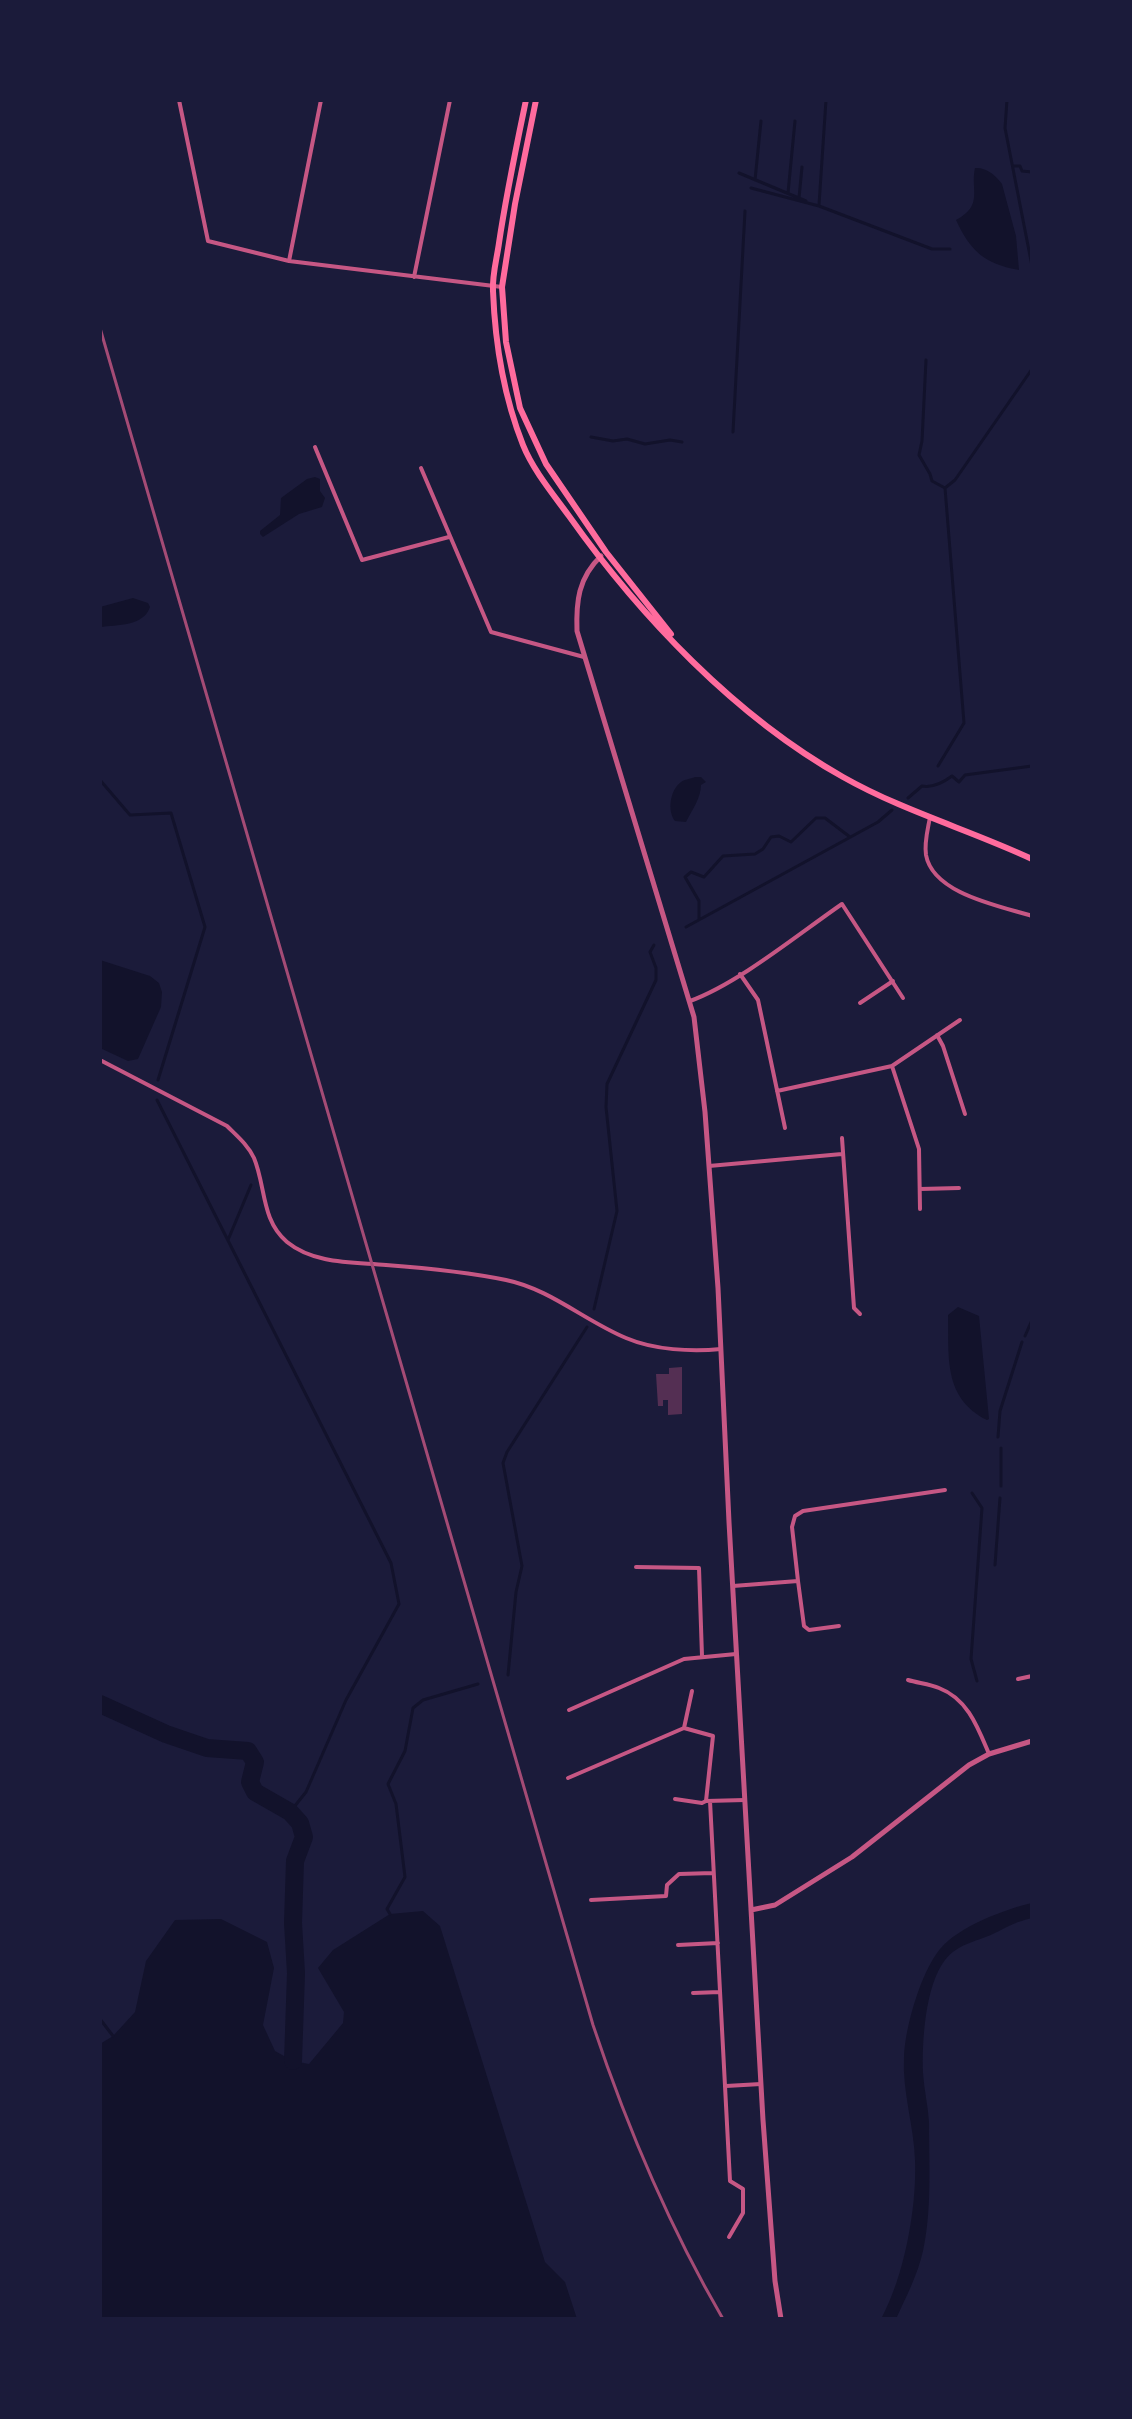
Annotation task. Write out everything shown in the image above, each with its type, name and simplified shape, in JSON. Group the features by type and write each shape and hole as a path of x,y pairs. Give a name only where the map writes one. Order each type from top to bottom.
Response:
{"main road":[{"path":"526,100 505,202 493,287 496,337 511,410 524,447 599,558 638,605 723,689 791,743 843,777 1032,859"},
{"path":"536,100 502,287 506,342 520,408 546,464 606,552 683,649"}],"street":[{"path":"179,100 208,241 289,261 502,287"},
{"path":"289,261 321,100"},
{"path":"414,277 450,100"},
{"path":"315,447 362,560 449,537"},
{"path":"421,468 491,632 584,657"},
{"path":"606,552 590,567 582,581 576,604 577,631 690,1001 705,1112 761,2084 775,2281 781,2319"},
{"path":"930,817 925,839 926,857 933,872 945,884 1032,916"},
{"path":"690,1001 740,974 842,904 903,998"},
{"path":"740,974 758,1000 785,1128"},
{"path":"860,1003 893,981"},
{"path":"777,1091 892,1066 960,1020"},
{"path":"937,1035 965,1114"},
{"path":"100,1060 227,1126 254,1159 266,1211 274,1227 287,1241 306,1252 336,1261 507,1280 537,1290 625,1338 664,1347 721,1349"},
{"path":"892,1066 919,1149 920,1209"},
{"path":"842,1138 854,1308 860,1314"},
{"path":"709,1166 842,1154"},
{"path":"920,1189 959,1188"},
{"path":"839,1626 809,1630 804,1626 792,1527 795,1516 803,1511 945,1490"},
{"path":"636,1567 699,1568 702,1656"},
{"path":"733,1586 798,1581"},
{"path":"569,1710 684,1659 736,1654"},
{"path":"1018,1679 1032,1676"},
{"path":"908,1680 938,1687 962,1704 973,1718 989,1754"},
{"path":"684,1728 692,1691"},
{"path":"568,1778 684,1728 713,1736 708,1801 730,2181 743,2189 743,2213 729,2237"},
{"path":"751,1910 775,1905 852,1857 969,1765 989,1754 1032,1741"},
{"path":"675,1799 702,1803 745,1800"},
{"path":"591,1900 666,1896 667,1885 679,1874 713,1873"},
{"path":"678,1945 718,1943"},
{"path":"693,1993 720,1992"},
{"path":"726,2086 761,2084"}],"shaded area":[{"path":"975,168 990,172 1002,184 1016,236 1019,270 997,264 980,254 967,240 956,220 973,203"},
{"path":"307,479 320,479 320,491 325,498 322,507 299,514 263,537 260,531 280,515 281,498"},
{"path":"133,598 148,603 150,607 142,618 100,627 100,607"},
{"path":"701,777 706,782 701,785 698,799 686,822 675,821 670,806 674,790 683,781"},
{"path":"100,960 150,976 159,983 161,1007 138,1059 128,1061 100,1048"},
{"path":"958,1307 979,1316 987,1420 962,1400 951,1375 948,1315"},
{"path":"1032,1903 1032,1918 955,1950 945,1960 933,1984 923,2046 929,2122 926,2235 918,2268 896,2319 881,2319 902,2263 914,2199 914,2147 904,2057 911,2016 926,1971 940,1949 958,1933 996,1914"},
{"path":"423,1911 440,1926 545,2262 565,2282 577,2319 100,2319 100,2044 113,2036 135,2012 146,1961 175,1920 221,1919 267,1942 274,1968 263,2025 275,2051 293,2061 309,2064 343,2023 344,2012 318,1968 333,1950 390,1914"}],"building":[{"path":"682,1367 682,1414 668,1415 668,1400 663,1400 663,1406 658,1406 656,1374 669,1374 669,1368"}],"waterway":[{"path":"819,205 826,100"},
{"path":"1007,100 1005,128 1032,266"},
{"path":"755,180 761,121"},
{"path":"788,193 795,121"},
{"path":"1013,166 1032,172"},
{"path":"799,198 802,167"},
{"path":"739,173 806,201"},
{"path":"751,188 819,206 932,249 950,249"},
{"path":"733,432 745,211"},
{"path":"926,360 919,455 932,481 945,488"},
{"path":"938,766 964,723 945,488 955,480 1032,369"},
{"path":"591,437 613,441 627,439 645,444 670,440 682,442"},
{"path":"908,798 922,786 938,784 952,776 959,782 965,775 1032,766"},
{"path":"100,780 130,815 171,813 205,927 158,1080"},
{"path":"686,927 878,822 892,810"},
{"path":"699,919 699,901 685,877 691,872 704,877 723,856 755,854 771,837 779,836 791,842 816,818 825,818 850,837"},
{"path":"594,1309 617,1211 606,1107 607,1084 656,980 656,968 650,952 654,945"},
{"path":"157,1100 391,1563 399,1604 346,1700 306,1792 290,1812"},
{"path":"228,1240 251,1185"},
{"path":"1025,1336 1032,1320"},
{"path":"508,1675 516,1592 522,1566 503,1463 587,1327"},
{"path":"998,1437 1000,1411 1022,1342"},
{"path":"1001,1448 1001,1486"},
{"path":"972,1493 982,1508 971,1659 977,1681"},
{"path":"995,1565 1000,1498"},
{"path":"390,1914 387,1909 405,1877 396,1804 388,1784 405,1751 413,1708 423,1700 478,1684"},
{"path":"100,1704 166,1734 207,1748 248,1751 255,1762 250,1782 255,1792 290,1812 300,1823 304,1837 295,1861 293,2061"},
{"path":"100,2019 113,2036"}],"railway":[{"path":"100,328 593,2025 650,2175 723,2319"}]}
